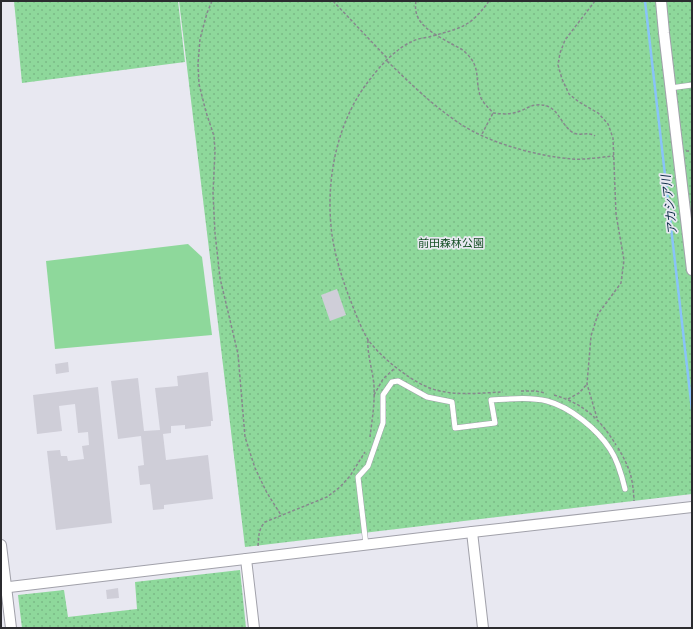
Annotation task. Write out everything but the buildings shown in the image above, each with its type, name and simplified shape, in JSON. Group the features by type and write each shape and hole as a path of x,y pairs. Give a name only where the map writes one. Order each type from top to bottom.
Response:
{"street":[{"path":"661,1 692,270"},
{"path":"4,587 692,507"},
{"path":"472,532 483,628"},
{"path":"1,545 4,587 11,628"},
{"path":"246,559 254,628"}],"lane":[{"path":"670,88 692,85"},
{"path":"366,545 358,477 368,466 383,423 383,395 392,382 398,381 427,397 452,402 455,428 495,423 491,400 530,399 548,402 572,413 589,424 610,449 621,472 625,489"}],"path":[{"path":"212,1 200,39 198,64 199,84 214,136 215,151 213,193 215,233 220,278 238,354 245,437 255,468 267,493 281,515"},
{"path":"333,1 420,94 460,124 495,141 536,154 573,159 614,156"},
{"path":"416,1 416,16 420,23 436,35 464,51 472,59 477,71 482,98 493,113 506,114 519,112 538,104 557,112 571,131 579,135 586,133 593,134 595,136"},
{"path":"489,1 470,23 457,29 411,42 401,48 371,78 353,103 341,134 331,175 330,212 332,237 340,270 359,323 368,340 394,368 425,386 445,392 504,392"},
{"path":"520,391 536,391 568,399 597,418 587,384 591,336 598,314 621,283 624,260 616,214 613,138 608,124 598,113 579,102 569,94 562,80 558,65 560,53 565,40 595,1"},
{"path":"482,135 493,113"},
{"path":"368,340 367,350 371,364 374,396 370,439"},
{"path":"374,396 383,380 394,368"},
{"path":"568,399 579,393 587,384"},
{"path":"258,546 260,528 265,522 327,496 340,487 350,476 366,449"}],"green space":[{"path":"14,1 178,1 185,62 22,83"},
{"name":"前田森林公園","path":"179,1 692,1 692,494 245,547"},
{"path":"188,244 202,257 212,335 55,349 46,261"},
{"path":"240,570 246,628 22,628 18,595 64,590 68,617 137,609 135,582"}],"waterway":[{"name":"アカシア川","path":"645,1 692,410"}]}
